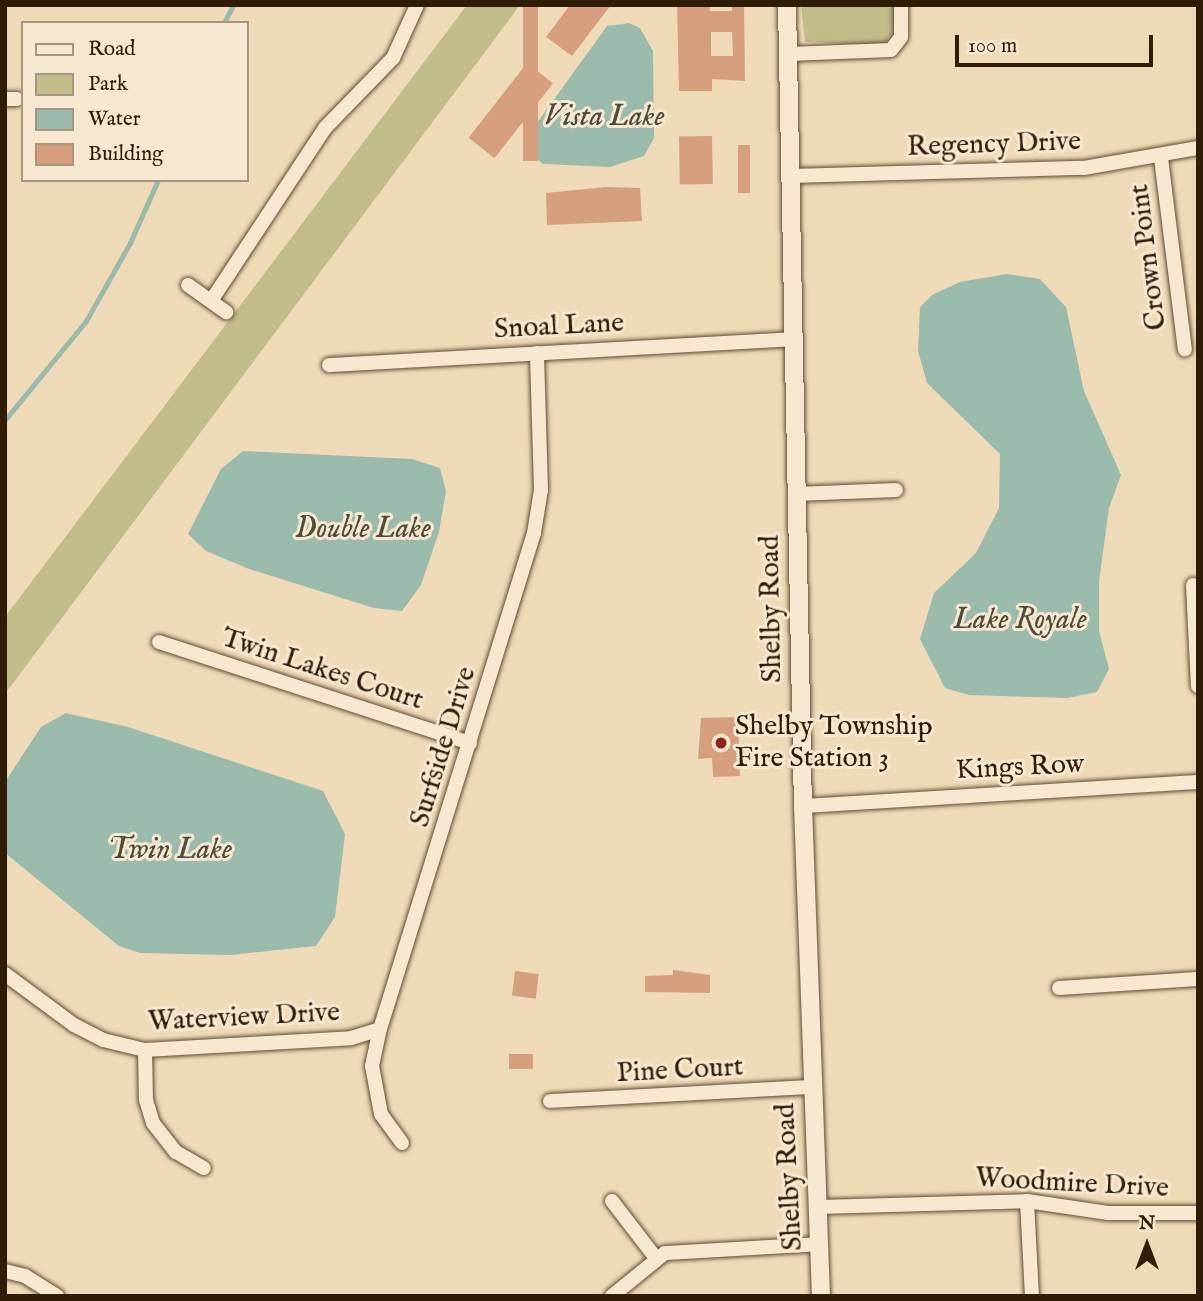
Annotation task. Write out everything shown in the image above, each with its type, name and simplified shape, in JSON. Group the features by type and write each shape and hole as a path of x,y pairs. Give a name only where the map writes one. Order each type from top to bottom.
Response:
{"street":[{"path":"211,302 325,128 403,43 417,5"},
{"name":"Shelby Road","path":"787,5 803,806 821,1296"},
{"path":"789,54 891,50 901,37 901,5"},
{"name":"Regency Drive","path":"791,176 1084,167 1161,158 1198,148"},
{"name":"Crown Point","path":"1161,158 1185,350"},
{"path":"188,285 226,313"},
{"name":"Snoal Lane","path":"329,365 793,339"},
{"name":"Surfside Drive","path":"402,1143 381,1114 374,1092 372,1066 380,1029 539,514 537,352"},
{"path":"796,494 896,490"},
{"path":"1193,586 1198,686"},
{"name":"Twin Lakes Court","path":"159,642 470,743"},
{"name":"Kings Row","path":"803,806 1198,782"},
{"name":"Waterview Drive","path":"5,974 74,1025 103,1040 145,1050 351,1038 380,1029"},
{"path":"1059,988 1198,979"},
{"path":"145,1050 146,1100 153,1123 176,1152 204,1168"},
{"name":"Pine Court","path":"551,1101 812,1087"},
{"path":"612,1201 655,1257"},
{"path":"1027,1201 1032,1296"},
{"name":"Woodmire Drive","path":"818,1207 1027,1201 1108,1213 1198,1213"},
{"path":"612,1296 655,1257 691,1249 819,1244"},
{"path":"5,1271 25,1276 57,1296"}],"green space":[{"path":"467,5 520,5 5,694 5,617"},
{"path":"801,5 896,5 894,31 883,45 805,42"}],"water":[{"name":"Vista Lake","path":"629,23 640,28 653,51 654,138 644,156 610,167 543,164 531,154 529,134 607,26"},
{"name":"Lake Royale","path":"1007,274 1040,279 1066,307 1084,391 1121,475 1109,508 1099,582 1099,631 1109,669 1097,692 1067,698 969,695 945,688 920,639 934,593 976,553 999,508 1000,454 927,383 918,351 920,307 932,295 960,282"},
{"name":"Double Lake","path":"243,451 412,459 440,468 446,491 439,532 421,585 402,611 374,608 249,569 206,551 188,534 221,469"},
{"name":"Twin Lake","path":"66,713 128,727 323,791 345,834 335,917 316,946 231,955 140,953 119,946 5,853 5,782 41,727"}],"building":[{"path":"523,5 538,5 538,161 523,161"},
{"path":"570,5 611,5 572,56 546,37"},
{"path":"677,5 710,5 710,11 732,11 732,5 744,5 745,81 712,79 712,91 679,91","holes":["711,32 732,32 733,56 711,56"]},
{"path":"527,63 553,83 495,158 469,138"},
{"path":"712,136 713,184 680,185 679,137"},
{"path":"738,145 750,145 750,193 738,193"},
{"path":"605,187 640,188 642,221 547,225 546,193"},
{"path":"738,717 740,776 713,777 712,758 698,759 701,718"},
{"path":"673,970 710,975 710,993 645,992 645,976 673,975"},
{"path":"515,971 539,974 536,999 512,996"},
{"path":"509,1054 533,1054 533,1069 509,1069"}],"waterway":[{"path":"225,21 233,5"},
{"path":"5,420 86,321 130,243 157,182"}],"place":[{"name":"Shelby Township Fire Station 3","path":"721,743"}]}
